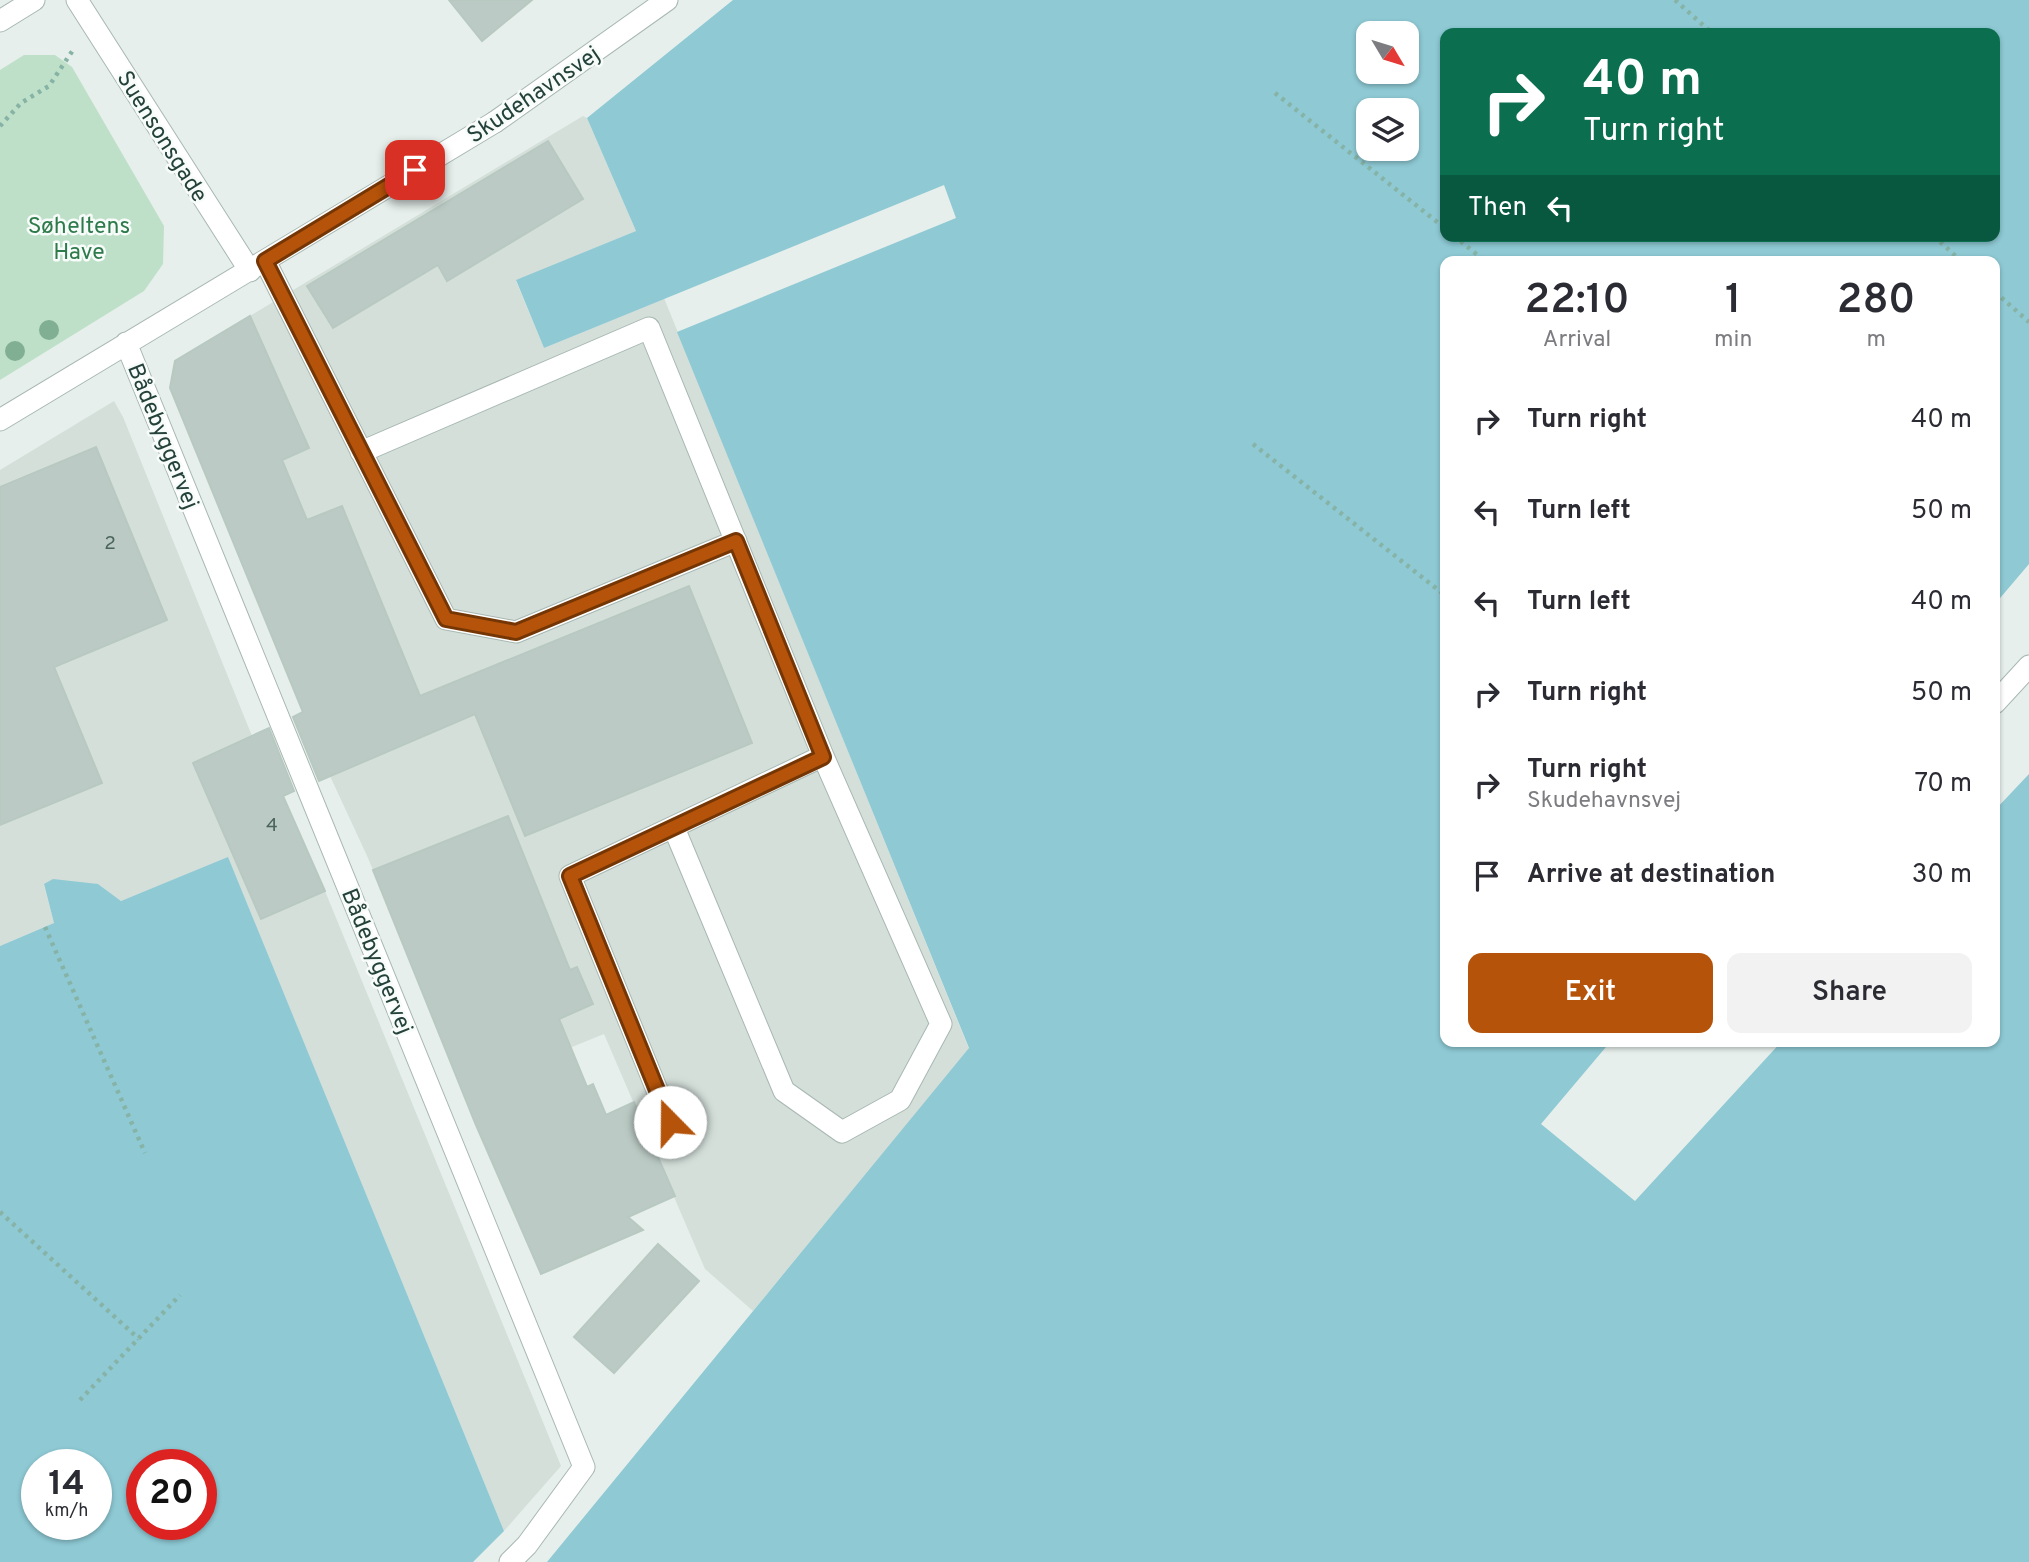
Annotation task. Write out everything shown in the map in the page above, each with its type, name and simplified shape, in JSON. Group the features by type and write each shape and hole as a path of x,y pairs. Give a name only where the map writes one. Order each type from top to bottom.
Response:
{"street":[{"path":"0,21 34,0"},
{"name":"Suensonsgade","path":"77,0 257,266 361,452 446,619 516,632 736,541"},
{"name":"Skudehavnsvej","path":"0,421 495,122 667,0"},
{"path":"361,452 649,328 823,757 941,1024 900,1100 842,1132 784,1091 674,828"},
{"name":"Bådebyggervej","path":"126,343 584,1467 527,1545 509,1562"},
{"path":"2000,698 2029,666"},
{"path":"670,1122 570,876 823,757"}],"path":[{"path":"1675,0 1706,28"},
{"path":"0,127 21,103 49,86 72,52 96,29"},
{"path":"1275,93 1440,224"},
{"path":"1461,242 1479,256"},
{"path":"1940,242 1956,256"},
{"path":"2000,297 2029,323"},
{"path":"1253,444 1440,591"},
{"path":"45,927 145,1153"},
{"path":"0,1212 139,1339"},
{"path":"80,1401 180,1296"}],"shaded area":[{"path":"583,116 587,118 636,231 516,281 544,348 664,298 969,1049 753,1311 705,1269 604,1034 464,1091 170,388 175,361"},
{"path":"114,401 123,417 252,736 256,734 325,891 561,1466 504,1531 228,858 121,901 98,884 44,885 54,923 0,946 0,470"}],"green space":[{"name":"Søheltens Have","path":"24,55 55,55 72,67 164,226 163,264 144,291 0,380 0,70"}],"water":[{"path":"733,0 2029,0 2029,564 2000,598 2000,256 1440,256 1440,1047 1606,1047 1541,1124 1635,1201 1776,1047 2000,1047 2000,805 2029,774 2029,1562 547,1562 969,1048 677,332 956,218 944,185 544,348 516,280 636,231 587,118"},
{"path":"228,857 504,1531 473,1562 0,1562 0,946 54,923 44,884 53,879 98,884 121,901"}],"building":[{"path":"449,0 532,0 482,41"},
{"path":"548,141 583,199 447,281 438,265 333,328 307,286"},
{"path":"250,316 309,448 282,460 307,520 342,506 420,696 689,586 752,743 525,836 475,714 319,781 293,717 303,712 170,388 175,361"},
{"path":"96,447 167,620 54,667 102,783 0,825 0,487"},
{"path":"269,728 294,791 283,796 325,891 261,919 193,763"},
{"path":"508,816 570,970 577,967 593,1004 559,1019 587,1087 593,1084 606,1115 634,1102 675,1196 628,1217 643,1230 541,1274 476,1125 373,870"},
{"path":"658,1244 699,1281 614,1373 574,1337"}],"route":[{"path":"415,170 265,261 446,619 516,632 736,541 823,757 570,876 670,1122"}]}
